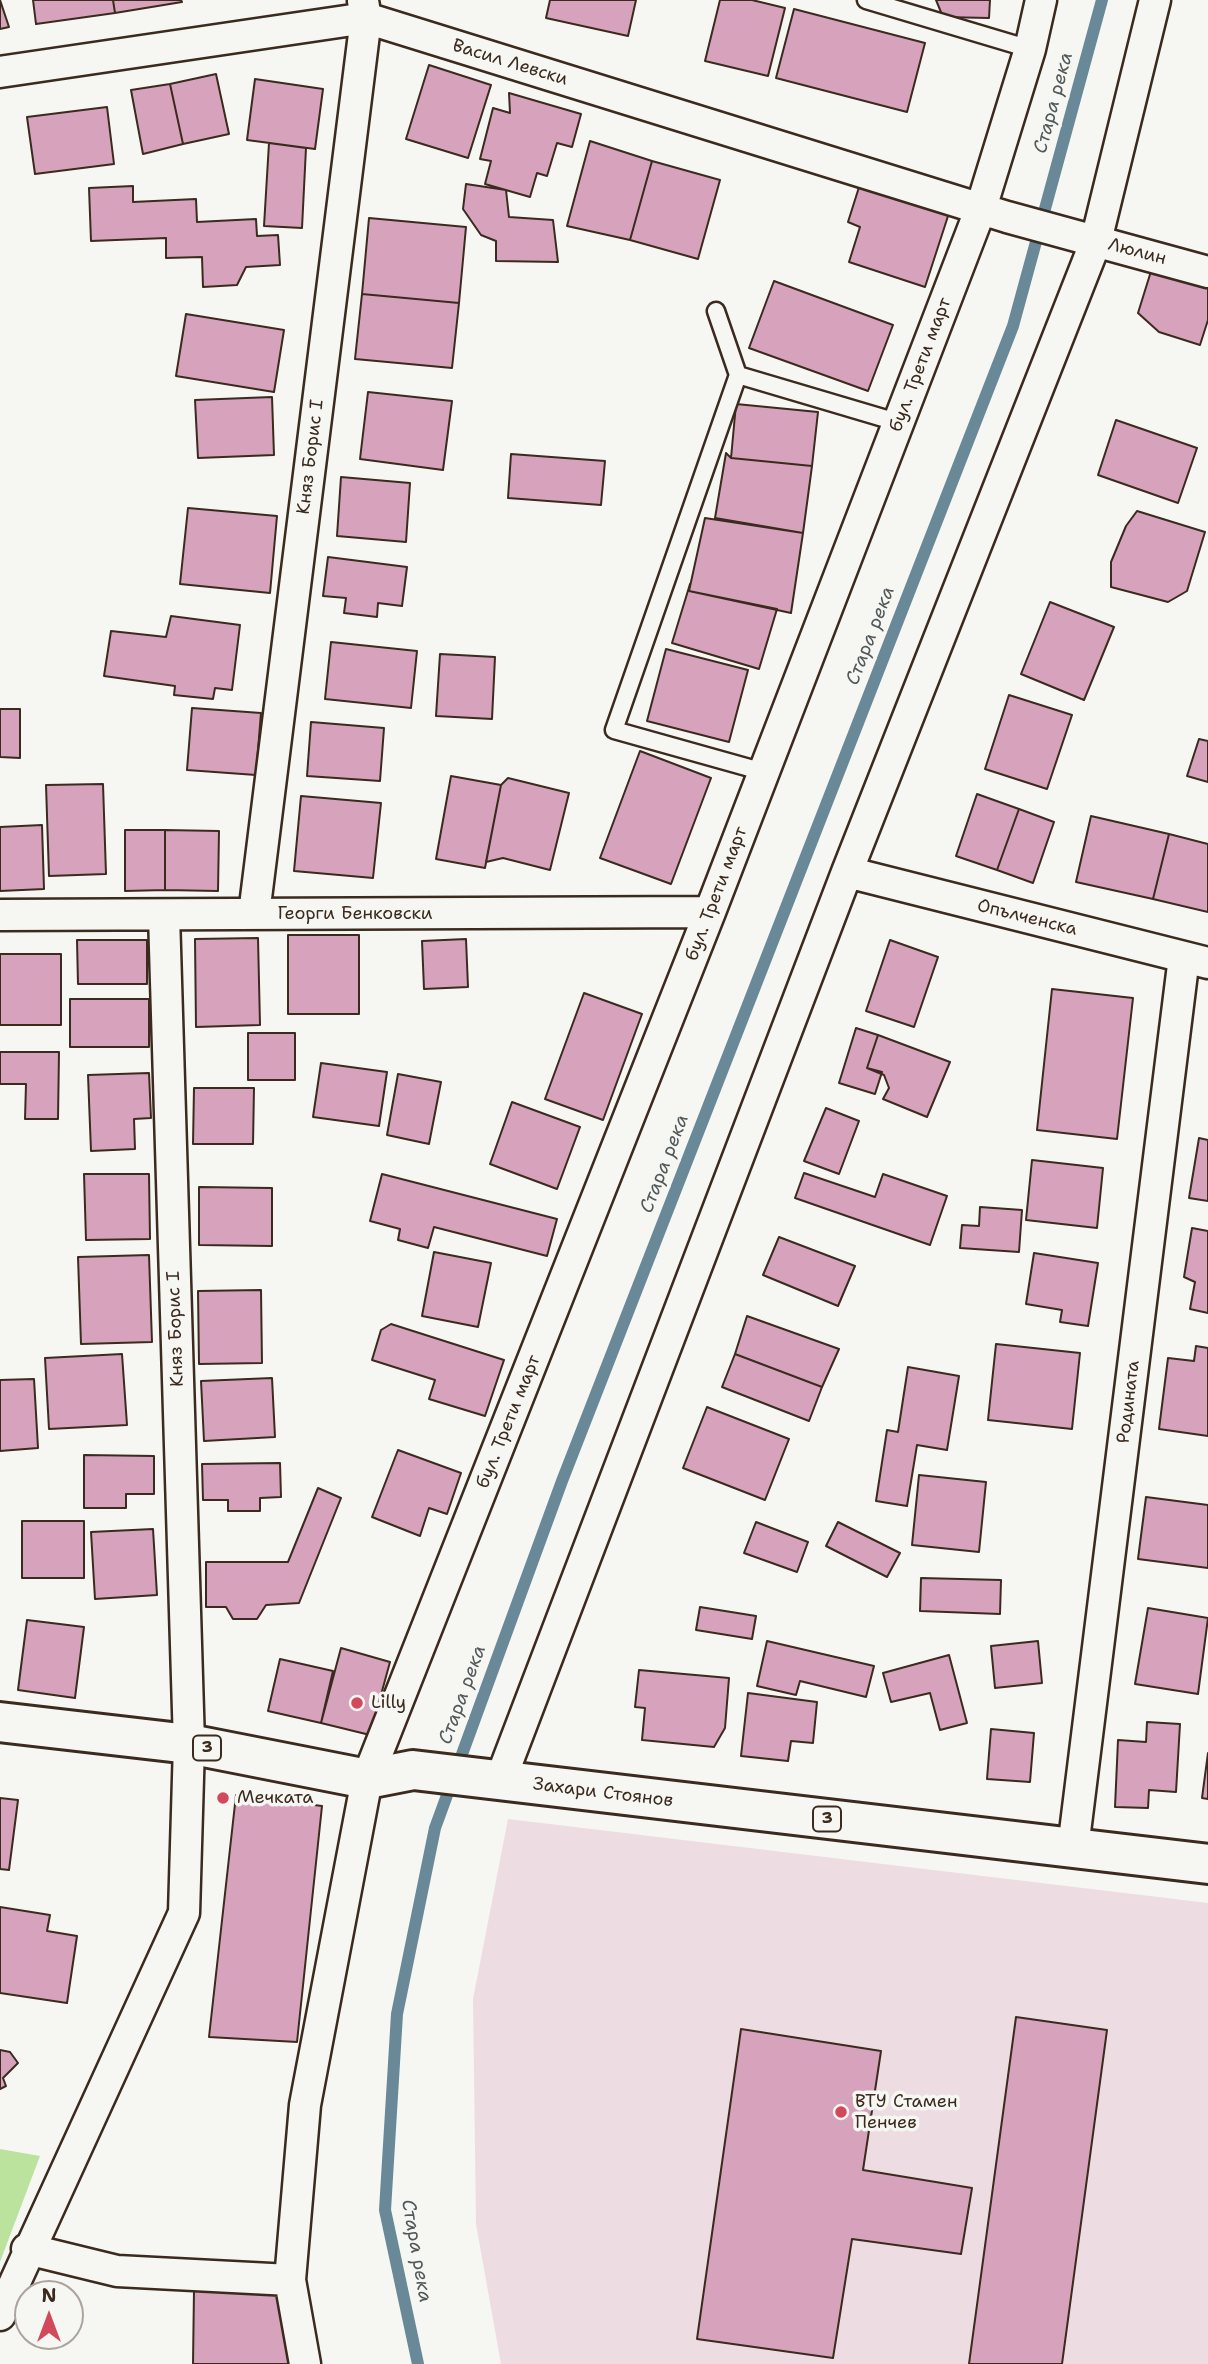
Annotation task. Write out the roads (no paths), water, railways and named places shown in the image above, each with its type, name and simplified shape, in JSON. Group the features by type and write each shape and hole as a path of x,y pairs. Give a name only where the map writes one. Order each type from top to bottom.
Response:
{"main road":[{"name":"Захари Стоянов","path":"0,1722 189,1744 367,1779 413,1770 1208,1864"}],"street":[{"name":"бул. Трети март","path":"305,2364 290,2280 305,2105 367,1779 900,423 994,212 1041,0"},
{"path":"492,1780 1096,241 1155,0"},
{"name":"Васил Левски","path":"0,72 364,9 1066,233"},
{"name":"Княз Борис I","path":"254,914 364,9"},
{"name":"Люлин","path":"1066,233 1208,272"},
{"name":"Опълченска","path":"847,872 1196,960"},
{"name":"Георги Бенковски","path":"0,915 710,912"},
{"name":"Княз Борис I","path":"0,2315 27,2249 184,1913 189,1744 164,915"},
{"name":"Родината","path":"1073,1848 1196,960"},
{"path":"27,2249 117,2271 290,2280"}],"lane":[{"path":"866,0 1030,49"},
{"path":"716,311 738,375 614,730 764,772"},
{"path":"738,375 900,423"}],"waterway":[{"name":"Стара река","path":"418,2364 385,2210 397,2014 435,1828 562,1481 1013,326 1102,0"}],"place":[{"name":"Lilly","path":"357,1703"},
{"name":"Мечката","path":"223,1798"},
{"name":"ВТУ Стамен Пенчев","path":"841,2112"}]}
